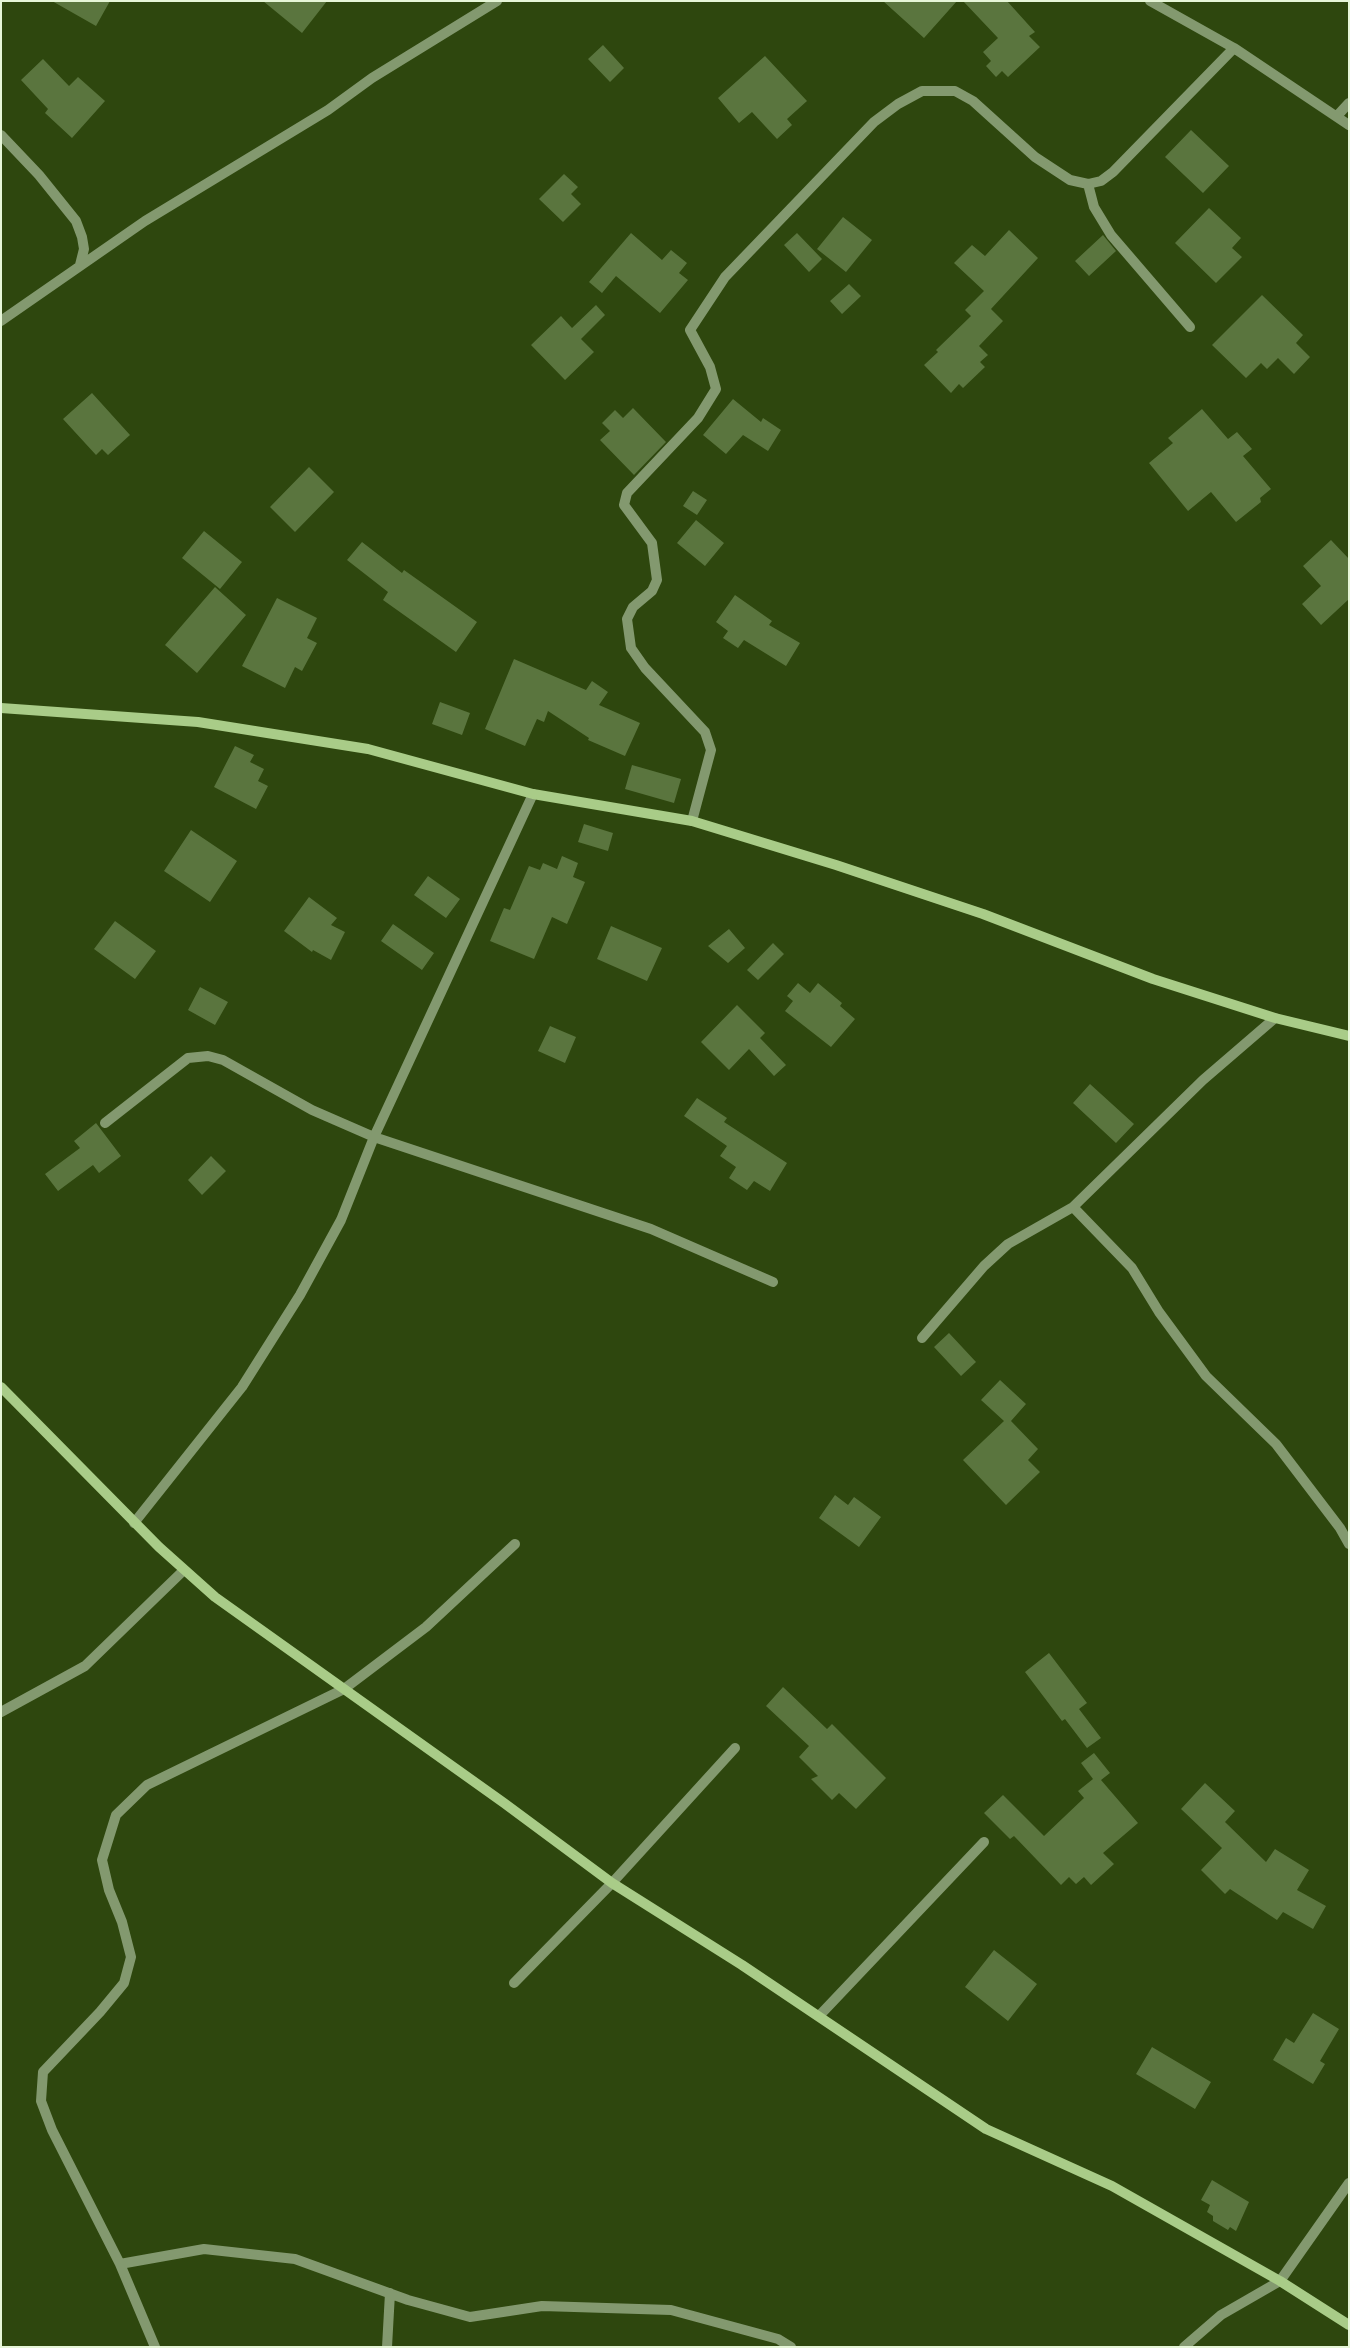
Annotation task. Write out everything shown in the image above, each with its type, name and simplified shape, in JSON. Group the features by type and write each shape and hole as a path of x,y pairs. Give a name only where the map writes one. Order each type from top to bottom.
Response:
{"street":[{"path":"1,321 145,221 328,110 372,78 497,1"},
{"path":"1150,1 1234,48 1349,125"},
{"path":"692,822 712,750 706,732 645,668 631,648 627,619 633,607 652,591 658,580 652,543 624,505 627,493 698,418 716,389 710,367 690,330 725,277 874,122 898,104 922,91 955,91 973,101 1035,157 1070,180 1088,184 1100,181 1113,172 1234,48"},
{"path":"1337,116 1349,103"},
{"path":"1,135 39,176 76,221 84,249 80,265"},
{"path":"1088,184 1094,207 1111,235 1190,327"},
{"path":"1,708 198,722 368,748 533,794 692,822 836,865 983,914 1153,979 1275,1018 1349,1036"},
{"path":"134,1523 242,1387 300,1295 341,1220 374,1137 533,794"},
{"path":"922,1338 984,1266 1008,1244 1073,1207 1203,1080 1275,1018"},
{"path":"104,1123 188,1058 208,1056 223,1060 312,1110 374,1137 651,1229 772,1282"},
{"path":"1073,1207 1132,1268 1159,1312 1206,1376 1276,1444 1340,1528 1349,1544"},
{"path":"1,1387 134,1523 214,1597 612,1883 819,2016 986,2129 1112,2186 1280,2281 1349,2324"},
{"path":"155,2347 120,2264 52,2130 41,2101 43,2072 100,2012 124,1983 131,1957 122,1922 109,1890 102,1860 116,1815 147,1786 344,1689 426,1627 515,1544"},
{"path":"1,1712 86,1666 184,1570"},
{"path":"514,1983 612,1883 735,1748"},
{"path":"819,2016 984,1842"},
{"path":"1184,2347 1221,2315 1280,2281 1349,2183"},
{"path":"120,2264 204,2249 295,2259 390,2293 470,2317 542,2306 671,2310 778,2339 791,2347"},
{"path":"387,2347 390,2293"}],"building":[{"path":"52,1 110,1 96,26"},
{"path":"263,1 327,1 302,33"},
{"path":"883,1 957,1 924,38"},
{"path":"963,1 1007,1 1035,32 1029,36 1040,47 1008,77 1002,71 996,77 986,66 991,61 983,52 998,38"},
{"path":"603,45 624,68 610,82 588,59"},
{"path":"765,56 807,101 787,119 792,125 777,139 752,112 739,123 718,98"},
{"path":"43,59 69,86 78,77 105,101 72,138 45,113 48,109 21,80"},
{"path":"1191,130 1229,166 1203,193 1165,157"},
{"path":"564,174 578,187 571,194 581,204 563,222 539,199"},
{"path":"1209,208 1241,238 1232,248 1242,257 1216,283 1175,243"},
{"path":"843,217 872,240 846,272 817,249"},
{"path":"1009,230 1038,258 991,309 1003,321 979,346 988,355 980,362 985,367 963,388 959,384 951,393 924,365 938,352 936,350 971,316 965,310 984,291 954,263 972,245 985,256"},
{"path":"631,233 662,260 671,250 687,263 679,273 688,280 660,313 616,276 602,293 589,282"},
{"path":"797,233 822,259 809,272 784,245"},
{"path":"1103,235 1116,251 1089,276 1075,261"},
{"path":"849,284 861,296 842,314 830,301"},
{"path":"1262,295 1303,335 1296,343 1310,357 1294,374 1278,358 1267,369 1261,363 1246,378 1212,345"},
{"path":"596,305 605,315 581,339 594,352 565,380 531,345 561,316 572,328"},
{"path":"92,393 130,435 108,455 102,449 96,455 63,419"},
{"path":"733,399 761,422 763,418 781,430 768,451 743,435 726,454 703,435"},
{"path":"633,408 666,442 634,475 600,440 610,431 602,423 615,410 623,418"},
{"path":"1202,409 1228,439 1237,432 1252,449 1243,456 1271,489 1260,498 1261,502 1236,522 1211,492 1188,511 1149,463 1173,443 1168,438"},
{"path":"309,467 334,492 295,532 270,507"},
{"path":"693,491 707,500 697,515 683,506"},
{"path":"696,520 724,543 705,566 677,543"},
{"path":"204,531 242,562 220,589 182,558"},
{"path":"1331,540 1349,559 1349,599 1321,625 1302,604 1321,586 1303,566"},
{"path":"362,542 402,573 404,570 477,622 456,652 383,600 388,592 347,560"},
{"path":"215,587 246,615 197,673 165,645"},
{"path":"735,595 772,621 769,625 800,643 786,666 744,640 738,648 723,638 728,631 716,622"},
{"path":"277,598 317,618 307,638 317,643 302,671 295,667 285,688 242,666"},
{"path":"514,659 586,690 592,681 608,692 599,705 640,723 625,756 588,740 589,738 548,711 544,722 537,719 525,746 485,729"},
{"path":"440,702 470,713 462,735 432,724"},
{"path":"235,746 254,755 250,762 264,769 258,781 268,786 256,809 214,787"},
{"path":"632,765 681,779 674,803 625,789"},
{"path":"584,824 613,833 608,851 578,842"},
{"path":"191,830 237,861 210,902 164,871"},
{"path":"562,856 578,863 573,877 585,882 567,924 552,917 534,959 490,941 504,908 510,910 529,866 540,870 543,863 557,869"},
{"path":"428,876 460,899 446,918 414,895"},
{"path":"309,897 337,918 331,925 345,932 331,960 313,950 312,952 284,931"},
{"path":"115,921 156,951 135,979 94,949"},
{"path":"393,924 434,953 422,970 381,941"},
{"path":"611,926 662,948 647,981 597,959"},
{"path":"729,929 745,948 728,963 708,946"},
{"path":"773,943 784,954 758,980 747,970"},
{"path":"798,983 810,993 818,983 842,1003 840,1006 855,1019 831,1047 785,1011 793,1001 787,996"},
{"path":"200,987 228,1002 215,1025 188,1010"},
{"path":"737,1005 765,1033 760,1038 786,1065 774,1076 749,1049 729,1070 701,1042"},
{"path":"550,1026 576,1037 565,1063 538,1051"},
{"path":"1090,1084 1134,1124 1116,1143 1073,1103"},
{"path":"697,1098 727,1118 724,1122 787,1163 770,1191 754,1181 747,1190 729,1178 736,1167 720,1156 727,1146 684,1116"},
{"path":"96,1123 121,1156 99,1173 93,1165 58,1191 45,1174 80,1148 74,1141"},
{"path":"211,1156 226,1171 202,1195 188,1180"},
{"path":"949,1333 976,1362 961,1376 934,1347"},
{"path":"1000,1380 1026,1404 1011,1421 1038,1449 1028,1460 1040,1472 1006,1505 963,1460 1004,1421 981,1400"},
{"path":"835,1495 848,1505 854,1497 881,1517 859,1547 819,1518"},
{"path":"1049,1653 1087,1703 1079,1709 1101,1738 1087,1748 1065,1719 1062,1721 1025,1672"},
{"path":"783,1687 827,1729 832,1724 886,1778 856,1809 839,1793 832,1800 811,1779 818,1776 799,1757 809,1746 766,1706"},
{"path":"1094,1753 1110,1773 1101,1780 1138,1823 1103,1853 1114,1864 1091,1885 1084,1877 1076,1884 1069,1877 1061,1885 1014,1836 1010,1839 984,1813 1003,1795 1044,1836 1084,1798 1078,1791 1093,1779 1081,1763"},
{"path":"1205,1783 1235,1811 1225,1822 1266,1862 1275,1849 1309,1870 1297,1890 1326,1906 1313,1929 1283,1912 1277,1920 1230,1889 1225,1894 1201,1870 1222,1848 1181,1809"},
{"path":"994,1950 1037,1984 1008,2021 965,1987"},
{"path":"1313,2013 1339,2029 1320,2061 1325,2064 1313,2084 1273,2060 1286,2038 1294,2043"},
{"path":"1152,2047 1211,2082 1195,2109 1136,2074"},
{"path":"1212,2180 1249,2202 1236,2231 1230,2227 1228,2230 1213,2221 1213,2216 1207,2212 1210,2205 1201,2200"}]}
